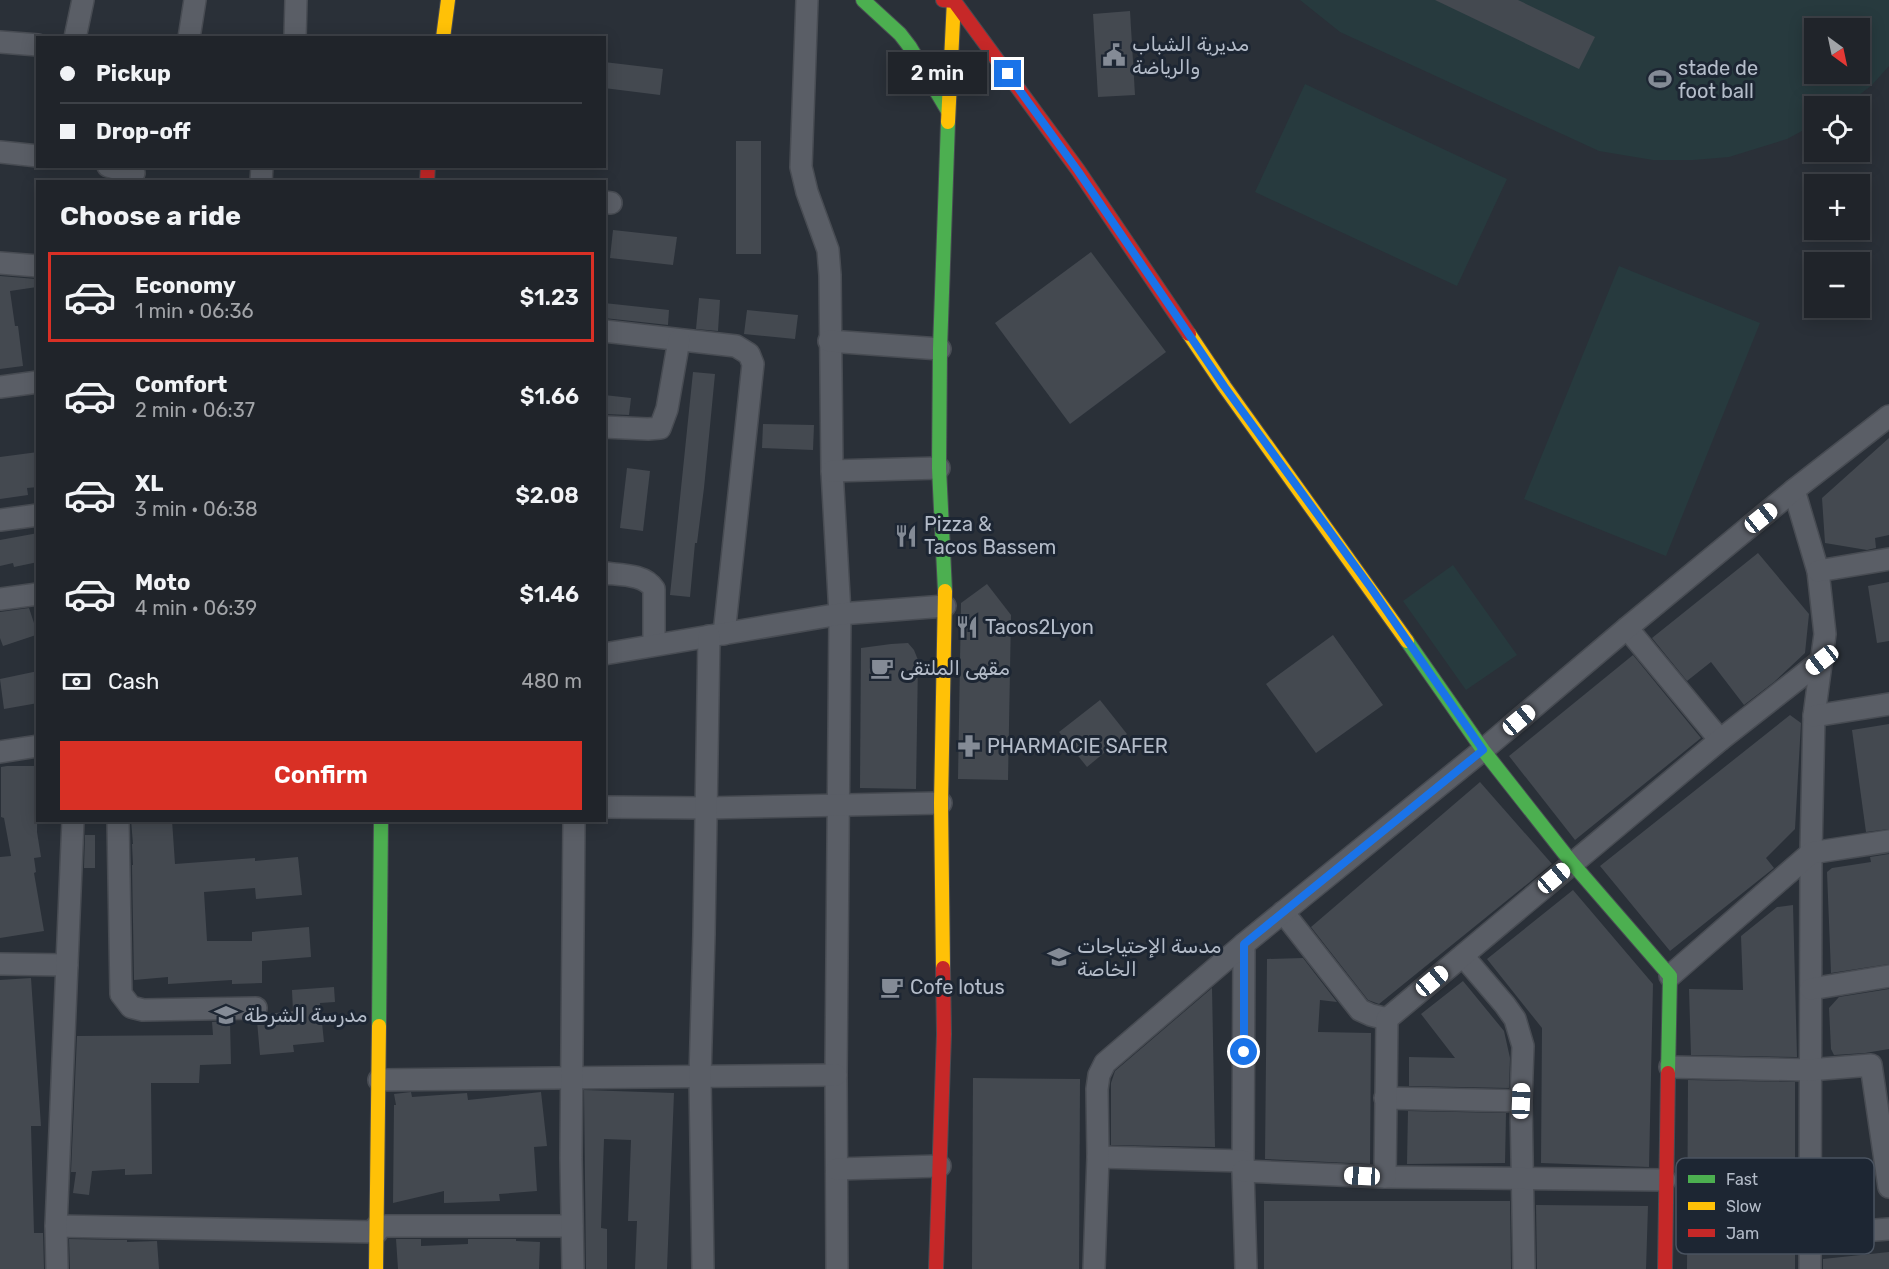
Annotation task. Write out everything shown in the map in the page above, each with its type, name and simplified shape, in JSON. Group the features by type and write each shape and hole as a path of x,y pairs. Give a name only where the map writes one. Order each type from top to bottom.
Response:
{"street":[{"path":"75,36 83,0"},
{"path":"189,36 195,0"},
{"path":"295,36 296,0"},
{"path":"443,36 448,0"},
{"path":"807,0 801,166 807,192 828,250 832,471 840,614 836,1075 837,1269"},
{"path":"863,0 900,34 910,47 948,111"},
{"path":"943,0 954,0"},
{"path":"936,1269 944,1034 940,803 945,575 939,468 940,349 954,0"},
{"path":"954,0 1078,171 1224,386 1371,588 1483,750 1572,863 1670,976 1665,1269"},
{"path":"0,42 36,45"},
{"path":"0,152 36,156"},
{"path":"114,168 134,174"},
{"path":"0,263 36,266"},
{"path":"606,331 736,346 749,354 753,364 717,635 706,808 700,1078 703,1269"},
{"path":"606,427 660,428 667,409 679,340"},
{"path":"829,341 940,349"},
{"path":"0,387 36,382"},
{"path":"1094,1269 1098,1089 1099,1075 1106,1063 1244,944 1483,750 1794,490 1889,416"},
{"path":"832,471 939,468"},
{"path":"1794,490 1818,571 1825,634 1814,716 1809,1158"},
{"path":"0,520 36,515"},
{"path":"1818,571 1889,559"},
{"path":"606,573 650,581 654,589 654,644"},
{"path":"0,599 36,594"},
{"path":"606,654 840,614 945,606"},
{"path":"1627,628 1720,740"},
{"path":"1385,1178 1387,1019 1720,740 1822,660"},
{"path":"1814,716 1889,704"},
{"path":"0,752 36,746"},
{"path":"606,807 706,808 940,803"},
{"path":"57,1269 73,822"},
{"path":"118,822 121,994 130,1007 143,1010 256,1008"},
{"path":"376,1269 381,822"},
{"path":"573,1269 574,822"},
{"path":"1670,976 1811,854 1889,841"},
{"path":"1283,912 1360,1010 1387,1019"},
{"path":"1244,944 1246,1269"},
{"path":"1463,956 1515,1019 1523,1046 1521,1101 1524,1269"},
{"path":"0,964 67,965"},
{"path":"1811,988 1889,976"},
{"path":"1670,1067 1809,1070 1871,1065 1889,1187"},
{"path":"379,1080 836,1075"},
{"path":"1385,1098 1521,1101"},
{"path":"1098,1157 1385,1178 1665,1180"},
{"path":"837,1169 940,1166"},
{"path":"57,1226 377,1229 572,1226"},
{"path":"1874,1230 1889,1229"},
{"path":"1810,1254 1810,1269"}],"green space":[{"name":"stade de foot ball","path":"1300,0 1889,0 1889,66 1872,85 1858,96 1804,96 1804,130 1787,139 1729,157 1693,160 1653,160 1599,151 1340,32"},
{"path":"1305,84 1507,179 1457,286 1255,192"},
{"path":"1619,266 1760,323 1666,556 1524,499"},
{"path":"1453,565 1517,655 1466,690 1403,601"}],"building":[{"path":"1435,0 1518,0 1595,37 1579,69"},
{"name":"مديرية الشباب والرياضة","path":"1130,11 1135,95 1098,97 1093,14"},
{"path":"606,62 663,69 660,95 606,88"},
{"path":"736,141 761,141 761,254 736,254"},
{"path":"613,230 677,237 673,265 610,258"},
{"path":"1091,252 1166,352 1070,424 995,323"},
{"path":"0,276 36,279 36,287 10,291 15,326 18,326 23,366 0,369"},
{"path":"699,298 720,300 718,331 696,329"},
{"path":"606,303 669,310 668,325 606,318"},
{"path":"747,310 798,315 795,339 744,334"},
{"path":"693,372 715,374 690,597 670,595"},
{"path":"606,395 631,398 629,415 606,414"},
{"path":"763,424 814,425 813,450 762,448"},
{"path":"1889,438 1889,535 1875,538 1876,548 1867,550 1825,543 1822,498"},
{"path":"36,452 36,487 27,488 28,495 0,499 0,457"},
{"path":"627,468 650,471 643,531 620,528"},
{"path":"36,533 36,562 14,567 13,563 0,566 0,540"},
{"path":"1758,553 1809,614 1805,653 1774,682 1744,705 1711,662 1687,681 1652,638"},
{"path":"1889,582 1889,641 1877,643 1868,586"},
{"path":"987,584 1011,615 1008,780 958,779 961,603"},
{"path":"29,608 36,635 3,646 0,638 0,612"},
{"path":"1333,635 1383,705 1316,753 1266,684"},
{"path":"908,643 918,660 916,789 860,788 861,648"},
{"path":"1633,655 1701,738 1575,840 1509,756"},
{"path":"36,671 36,703 4,709 0,679"},
{"path":"1100,700 1127,734 1087,767 1059,732"},
{"path":"1790,715 1801,723 1795,829 1766,858 1774,868 1670,951 1600,866"},
{"path":"1889,724 1889,829 1866,832 1852,730"},
{"path":"36,766 36,822 41,857 34,858 36,872 34,873 44,931 0,938 0,857 11,856 4,818 1,817 1,767"},
{"path":"1480,782 1552,864 1379,1004 1368,1000 1311,927"},
{"path":"131,822 172,822 175,864 298,857 302,895 256,899 255,888 204,892 207,941 252,941 252,932 309,927 311,957 262,961 262,983 232,984 232,980 168,984 168,977 134,980"},
{"path":"85,835 95,835 95,868 84,868"},
{"path":"1889,854 1889,964 1831,973 1827,872 1832,868 1871,862 1870,857"},
{"path":"1573,890 1653,984 1649,1167 1541,1163 1542,1028 1487,959"},
{"path":"1793,905 1797,1057 1691,1055 1689,989 1743,990 1741,936 1777,907"},
{"path":"1303,958 1337,1002 1320,1000 1318,1032 1371,1033 1370,1164 1265,1159 1267,959"},
{"path":"31,978 41,1126 31,1126 34,1233 43,1233 44,1269 0,1269 0,980"},
{"path":"1463,981 1504,1031 1510,1058 1509,1088 1409,1086 1409,1057 1455,1058 1421,1014"},
{"path":"334,987 335,1002 320,1003 324,1042 293,1045 294,1052 260,1055 257,1021 263,1019 267,1014 293,1011 292,990"},
{"path":"1212,988 1215,1147 1111,1145 1111,1083 1115,1071"},
{"path":"1889,989 1889,1049 1834,1055 1831,1049 1829,1008 1839,997"},
{"path":"230,1021 231,1064 200,1065 199,1083 151,1083 152,1174 125,1175 125,1169 92,1171 89,1195 73,1193 76,1172 71,1172 77,1036 213,1035 212,1022"},
{"path":"973,1078 1080,1079 1079,1269 972,1269"},
{"path":"1688,1080 1795,1082 1795,1158 1688,1158"},
{"path":"584,1090 674,1093 667,1269 635,1269 637,1221 628,1221 631,1140 604,1139 601,1228 607,1229 607,1269 586,1269"},
{"path":"411,1092 412,1097 467,1093 468,1100 541,1092 547,1146 534,1147 537,1191 499,1194 500,1201 444,1203 444,1191 393,1203 394,1105 396,1105 394,1094"},
{"path":"1408,1111 1506,1113 1505,1163 1407,1164"},
{"path":"1264,1201 1510,1201 1511,1269 1264,1269"},
{"path":"1536,1205 1648,1206 1646,1269 1537,1269"},
{"path":"69,1239 157,1241 159,1269 70,1269"},
{"path":"396,1239 421,1239 421,1246 468,1244 468,1239 516,1239 516,1241 540,1242 539,1269 398,1269"},
{"path":"1889,1252 1889,1269 1823,1269 1823,1259"},
{"path":"1687,1254 1795,1254 1795,1269 1687,1269"}],"traffic: fast":[{"path":"863,0 900,34 910,47 948,111"},
{"path":"945,591 939,468 940,349 948,122"},
{"path":"1407,641 1483,750 1572,863 1670,976 1668,1073"},
{"path":"379,1026 381,822"}],"traffic: slow":[{"path":"443,36 448,0"},
{"path":"948,122 954,0"},
{"path":"1189,334 1407,641"},
{"path":"943,968 941,803 945,591"},
{"path":"376,1269 379,1026"}],"traffic: jam":[{"path":"943,0 954,1 1078,170 1189,334"},
{"path":"427,180 428,168"},
{"path":"936,1269 944,1034 943,968"},
{"path":"1665,1269 1668,1073"}],"place":[{"name":"مديرية الشباب والرياضة","path":"1114,55"},
{"name":"stade de foot ball","path":"1660,79"},
{"name":"Pizza & Tacos Bassem","path":"906,536"},
{"name":"Tacos2Lyon","path":"967,627"},
{"name":"مقهى الملتقى","path":"882,668"},
{"name":"PHARMACIE SAFER","path":"969,746"},
{"name":"مدسة الإحتياجات الخاصة","path":"1059,957"},
{"name":"Cofe lotus","path":"892,987"},
{"name":"مدرسة الشرطة","path":"226,1015"}],"route":[{"path":"1008,74 1078,171 1224,386 1371,588 1483,750 1244,944 1244,1052"}]}
